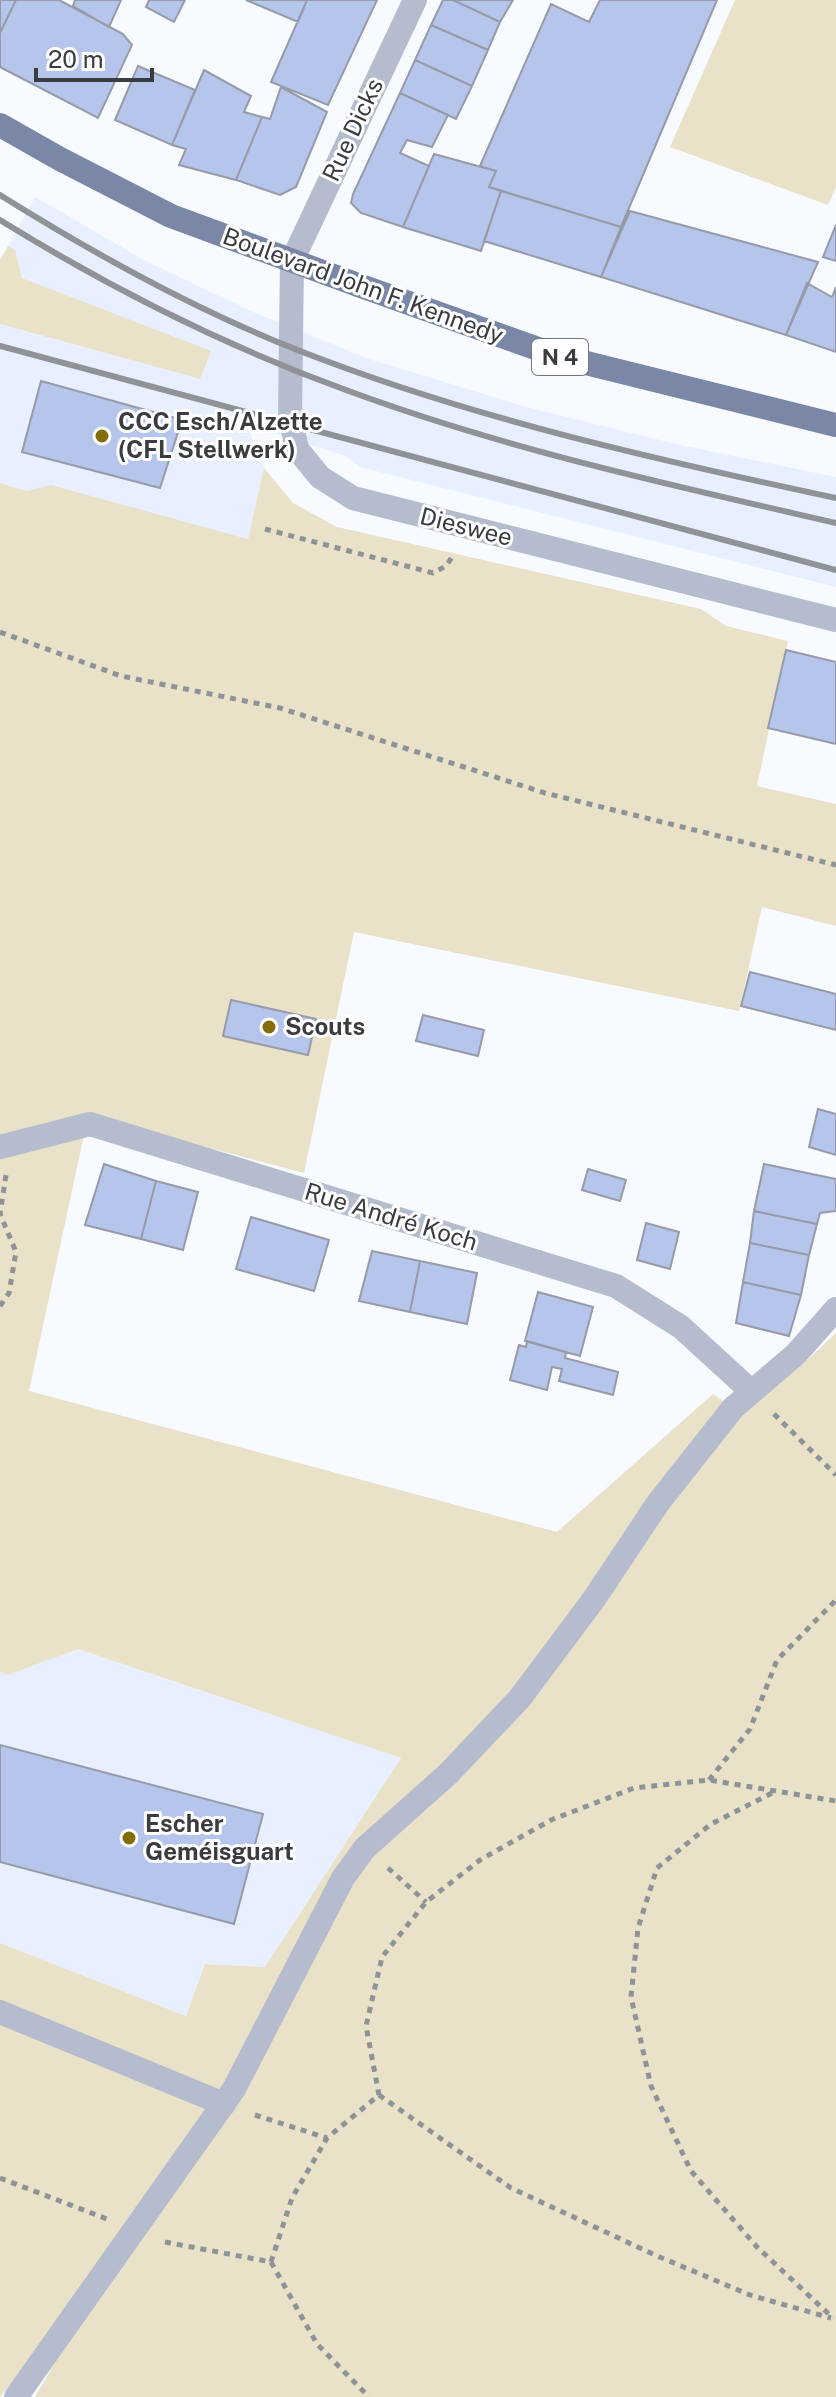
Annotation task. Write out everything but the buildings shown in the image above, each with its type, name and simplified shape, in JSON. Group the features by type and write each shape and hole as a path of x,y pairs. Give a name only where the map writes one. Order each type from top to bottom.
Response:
{"main road":[{"name":"Boulevard John F. Kennedy","path":"0,125 171,216 292,261 558,356 836,425"}],"street":[{"name":"Rue Dicks","path":"292,261 415,0"},
{"name":"Dieswee","path":"292,261 290,416 297,449 320,477 353,498 836,620"},
{"name":"Rue André Koch","path":"2,1156 90,1124 616,1286 681,1327 751,1391"},
{"path":"16,2397 234,2089 343,1878 365,1848 449,1773 520,1698 594,1599 658,1503 733,1408 796,1354 836,1309"},
{"path":"0,2012 224,2104"}],"path":[{"path":"265,529 433,573 446,566 454,553 460,525"},
{"path":"0,632 121,676 280,708 545,793 836,865"},
{"path":"0,1306 9,1293 16,1252 0,1214 7,1179 2,1156"},
{"path":"751,1391 836,1475"},
{"path":"709,1780 750,1729 777,1660 836,1600"},
{"path":"834,2319 750,2295 511,2188 379,2095 366,2026 382,1957 426,1902 480,1860 551,1820 634,1788 709,1780 836,1801"},
{"path":"773,1792 711,1824 657,1868 638,1928 631,1997 651,2086 691,2171 757,2247 834,2319"},
{"path":"365,1848 426,1902"},
{"path":"369,2397 317,2344 271,2262 292,2198 327,2138 379,2095"},
{"path":"224,2104 327,2138"},
{"path":"0,2178 171,2244 271,2262"}],"shaded area":[{"path":"735,0 836,0 836,187 828,205 670,147"},
{"path":"35,197 146,261 248,310 369,359 526,407 680,445 836,477 836,587 360,467 346,456 247,425 264,468 248,539 51,486 27,491 0,483 0,324 199,379 210,352 22,278 15,250 8,246"},
{"path":"8,246 15,250 22,278 211,351 200,379 0,324 0,260"},
{"path":"264,468 293,503 337,527 701,609 726,626 788,641 757,786 836,804 836,926 762,907 739,1011 354,932 304,1173 88,1116 29,1391 557,1532 713,1394 733,1408 751,1391 803,1364 836,1333 836,2397 35,2397 128,2236 0,2397 0,1943 186,2016 205,1964 265,1967 401,1758 78,1649 8,1675 0,1672 0,483 27,491 51,485 248,539"},
{"path":"78,1649 401,1758 265,1967 205,1964 186,2016 0,1943 0,1672 8,1675"}],"railway":[{"path":"0,195 109,260 222,318 365,375 565,435 836,498"},
{"path":"0,220 83,269 169,314 256,354 346,390 527,448 836,523"},
{"path":"0,346 836,570"}],"place":[{"name":"CCC Esch/Alzette (CFL Stellwerk)","path":"102,436"},
{"name":"Scouts","path":"269,1027"},
{"name":"Escher Geméisguart","path":"129,1838"}]}
